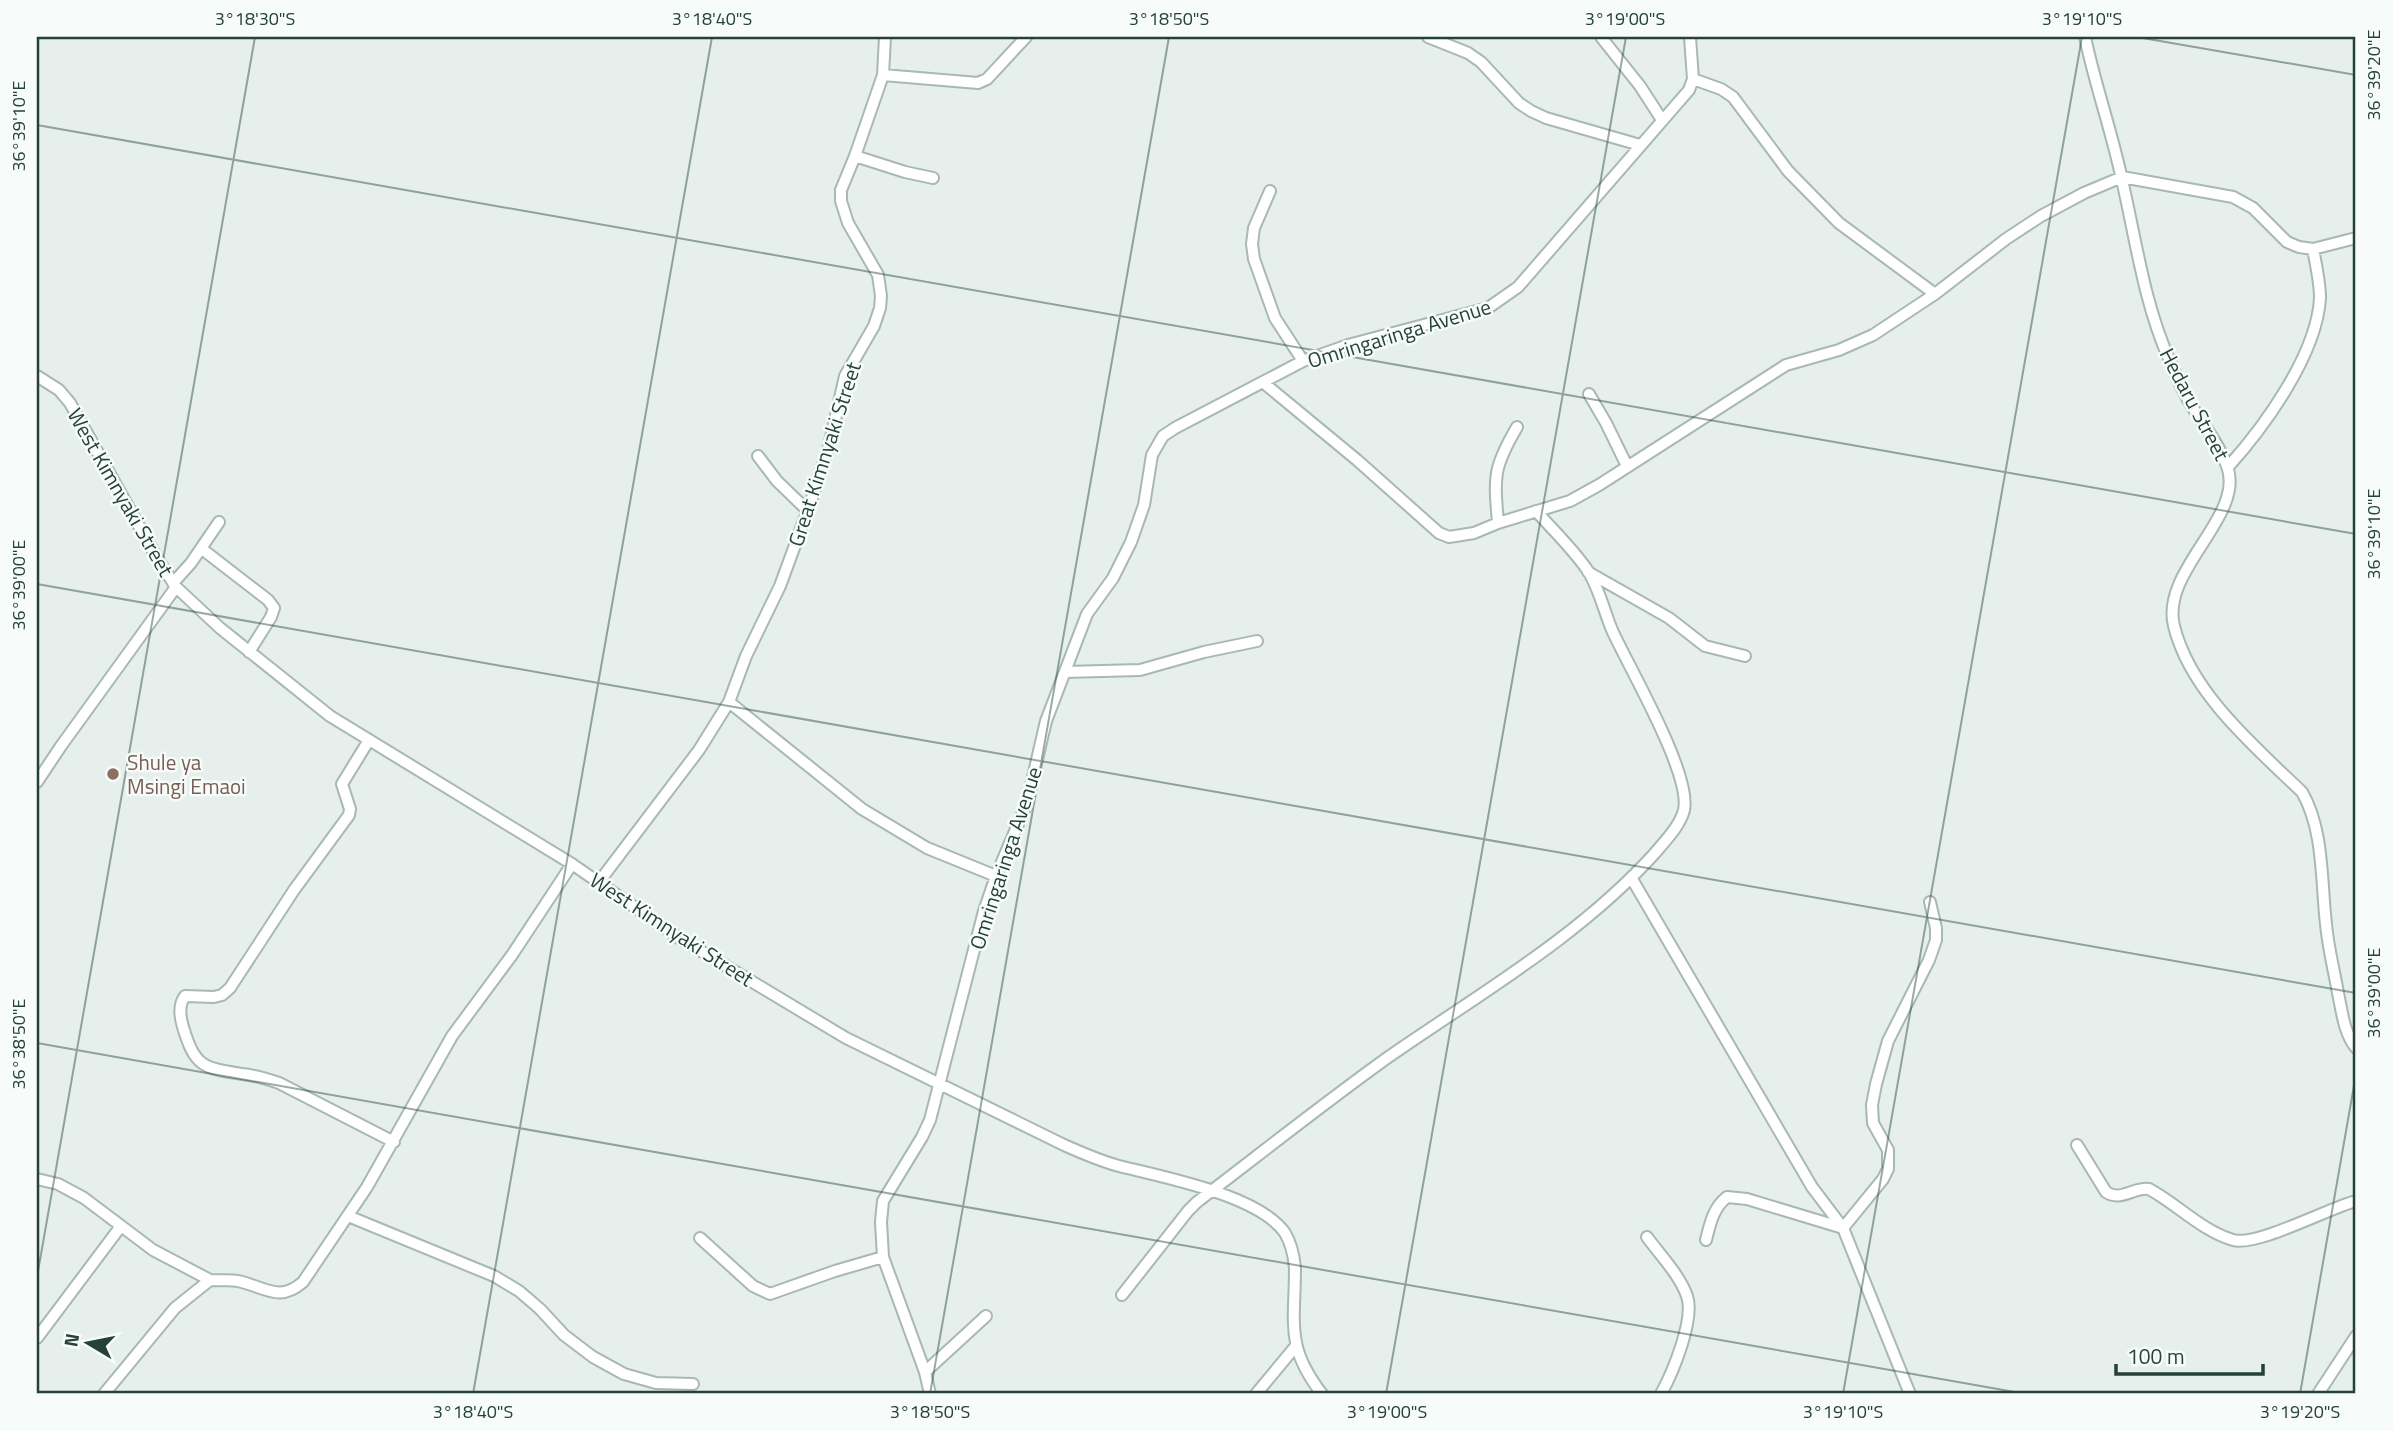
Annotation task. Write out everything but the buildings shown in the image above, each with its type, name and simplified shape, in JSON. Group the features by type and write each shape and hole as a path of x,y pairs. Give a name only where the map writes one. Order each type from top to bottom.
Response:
{"street":[{"name":"Great Kimnyaki Street","path":"599,883 699,750 729,702 746,656 780,586 829,446 845,376 874,326 881,296 878,275 856,240 841,201 841,190 883,75 885,37"},
{"path":"883,75 978,83 988,79 1026,37"},
{"path":"1428,37 1481,62 1519,103 1531,111 1546,118 1640,145"},
{"path":"1601,37 1640,86 1662,120"},
{"path":"1689,37 1693,79 1721,89 1733,97 1788,171 1839,223 1935,294"},
{"name":"Hedaru Street","path":"2085,37 2122,177 2137,253 2160,335 2186,397 2228,467 2229,483 2225,503 2183,576 2173,604 2173,624 2192,668 2212,699 2302,792 2310,806 2317,841 2326,927 2342,1015 2349,1038 2356,1048"},
{"name":"Omringaringa Avenue","path":"930,1394 925,1372 883,1258 883,1201 922,1138 930,1120 984,911 1027,803 1042,736 1087,614 1113,578 1131,542 1144,505 1152,455 1156,446 1163,436 1175,428 1265,384 1303,361 1348,345 1488,308 1503,299 1518,287 1562,239 1684,97 1693,79"},
{"path":"855,156 905,172 933,177"},
{"path":"1265,384 1357,460 1439,533 1449,537 1460,536 1570,501 1786,365 1839,350 1873,335 1935,294 2006,239 2041,216 2122,177 2233,197 2253,208 2287,242 2299,247 2313,249 2356,239"},
{"path":"1270,191 1254,228 1254,259 1275,318 1303,361"},
{"path":"2228,467 2270,415 2312,335 2320,295 2313,249"},
{"name":"West Kimnyaki Street","path":"37,376 59,390 70,403 175,585 249,652 330,716 572,864 679,937 846,1038 1101,1161 1213,1189 1254,1209 1284,1232 1295,1265 1295,1348 1304,1368 1322,1394"},
{"path":"1588,394 1627,466"},
{"path":"1498,523 1495,493 1497,465 1517,427"},
{"path":"758,456 777,481 807,510"},
{"path":"1122,1295 1188,1211 1213,1189 1388,1058 1540,955 1632,879 1680,821 1685,802 1674,759 1649,702 1613,632 1588,572 1536,511"},
{"path":"37,782 219,522"},
{"path":"202,549 268,600 274,608 249,652"},
{"path":"1588,572 1669,618 1705,646 1745,656"},
{"path":"1065,672 1140,670 1257,641"},
{"path":"729,702 862,809 927,848 996,876"},
{"path":"369,740 342,784 350,809 349,815 294,890 240,975 222,995 214,998 185,996 181,1001 180,1012 190,1046 205,1066 279,1083 394,1143"},
{"path":"37,1179 58,1184 85,1198 153,1250 209,1280 237,1281 272,1292 292,1292 303,1283 394,1143 452,1036 519,945 572,864"},
{"path":"1632,879 1812,1187 1843,1228 1910,1394"},
{"path":"1843,1228 1888,1169 1888,1150 1872,1116 1874,1095 1888,1041 1936,940 1930,902"},
{"path":"2077,1145 2111,1196 2122,1196 2140,1188 2149,1189 2232,1240 2244,1241 2267,1235 2356,1201"},
{"path":"1706,1240 1717,1207 1730,1196 1843,1228"},
{"path":"348,1216 494,1276 519,1291 564,1335 593,1357 624,1374 656,1383 693,1384"},
{"path":"37,1338 121,1226"},
{"path":"1647,1237 1680,1280 1688,1298 1686,1327 1661,1394"},
{"path":"699,1238 753,1286 770,1294 835,1271 883,1258"},
{"path":"104,1394 175,1308 209,1280"},
{"path":"925,1372 986,1316"},
{"path":"2318,1394 2353,1351 2356,1336"},
{"path":"1256,1394 1295,1348"}],"place":[{"name":"Shule ya Msingi Emaoi","path":"113,774"}]}
